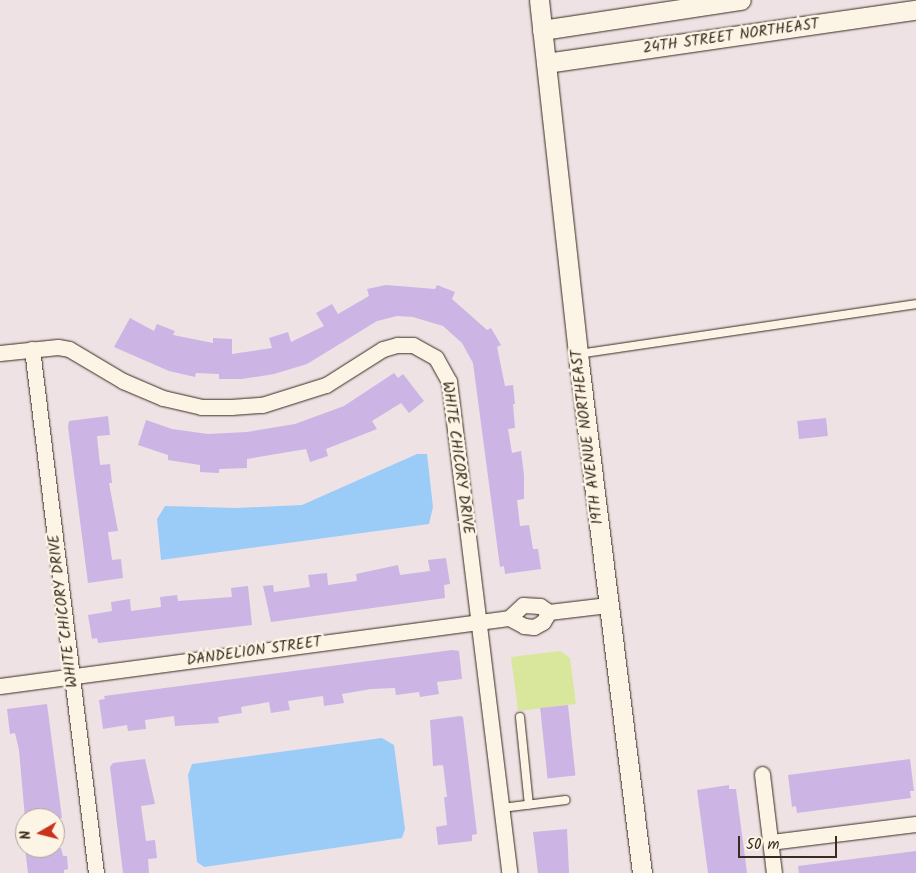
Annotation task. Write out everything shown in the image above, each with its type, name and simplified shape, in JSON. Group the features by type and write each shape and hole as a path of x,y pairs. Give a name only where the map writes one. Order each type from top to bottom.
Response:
{"street":[{"name":"19TH AVENUE NORTHEAST","path":"539,0 578,354 642,873"},
{"path":"542,30 741,0"},
{"name":"24TH STREET NORTHEAST","path":"546,63 916,10"},
{"name":"WHITE CHICORY DRIVE","path":"0,353 58,347 69,349 122,381 163,398 201,407 262,405 326,386 383,349 397,345 427,351 436,358 449,381 510,873"},
{"name":"WHITE CHICORY DRIVE","path":"32,349 96,873"},
{"name":"DANDELION STREET","path":"0,686 509,618 523,605 532,604 548,612 608,605"},
{"name":"DANDELION STREET","path":"509,618 524,626 534,626 543,622 548,612"},
{"path":"762,774 774,873"},
{"path":"771,842 916,824"}],"lane":[{"path":"578,354 916,304"},
{"path":"520,717 529,805"},
{"path":"502,808 566,800"}],"green space":[{"path":"560,651 570,658 576,704 518,711 511,657"}],"water":[{"path":"417,454 427,454 433,507 429,524 161,560 157,519 165,506 236,508 302,505"},
{"path":"382,738 394,745 405,829 402,838 204,867 197,862 188,775 192,764"}],"building":[{"path":"386,285 435,289 437,285 455,292 452,299 487,330 491,328 501,345 497,347 505,386 513,385 515,404 513,404 515,428 508,429 512,453 521,451 524,475 524,499 517,500 520,526 529,525 533,549 538,549 541,569 505,574 504,566 500,567 473,363 462,343 443,326 413,317 397,316 377,321 307,364 274,374 242,379 219,379 219,374 196,373 195,377 169,371 114,347 130,318 154,331 157,324 175,331 173,335 213,343 213,338 232,339 232,354 272,348 269,338 288,332 291,342 324,326 316,313 332,304 338,314 369,296 367,289"},
{"path":"394,373 398,378 403,374 424,401 409,413 401,403 372,421 377,429 326,449 328,456 310,462 306,449 247,459 247,468 219,469 219,473 200,472 200,465 168,460 168,455 138,445 146,420 172,429 208,434 247,432 295,424 344,406"},
{"path":"108,416 110,435 97,436 100,465 110,464 112,483 109,483 118,531 108,532 112,560 121,559 123,578 88,583 68,427 69,421"},
{"path":"826,418 828,436 799,439 797,421"},
{"path":"446,558 450,584 444,585 445,598 271,622 263,586 273,585 274,592 310,587 308,575 327,573 328,585 357,581 356,574 398,565 400,575 430,571 428,560"},
{"path":"248,586 252,625 98,643 97,638 92,639 88,615 112,611 111,602 130,599 131,611 161,607 160,597 177,595 178,601 232,597 231,588"},
{"path":"452,650 459,651 462,679 437,682 439,694 420,697 419,692 396,695 395,688 371,689 342,694 344,703 324,706 323,696 288,701 290,710 271,713 269,702 241,707 242,713 218,717 219,723 175,726 174,716 145,720 146,729 128,731 127,725 103,729 99,700 105,699 104,696"},
{"path":"47,704 61,808 24,808 19,750 15,733 10,734 7,709"},
{"path":"568,705 575,776 548,779 540,708"},
{"path":"463,717 477,834 472,835 472,841 438,845 436,827 447,825 444,797 447,797 443,765 433,766 430,720"},
{"path":"145,759 155,804 141,806 146,841 155,840 157,858 148,859 149,873 123,873 110,767 113,763"},
{"path":"910,759 914,791 910,791 911,798 797,813 796,806 792,807 788,775"},
{"path":"729,785 729,789 736,789 747,873 708,873 697,790"},
{"path":"567,829 569,873 538,873 533,832"},
{"path":"916,851 916,873 799,873 798,866"},
{"path":"67,856 68,869 64,870 64,873 28,873 26,858 65,858"}]}
